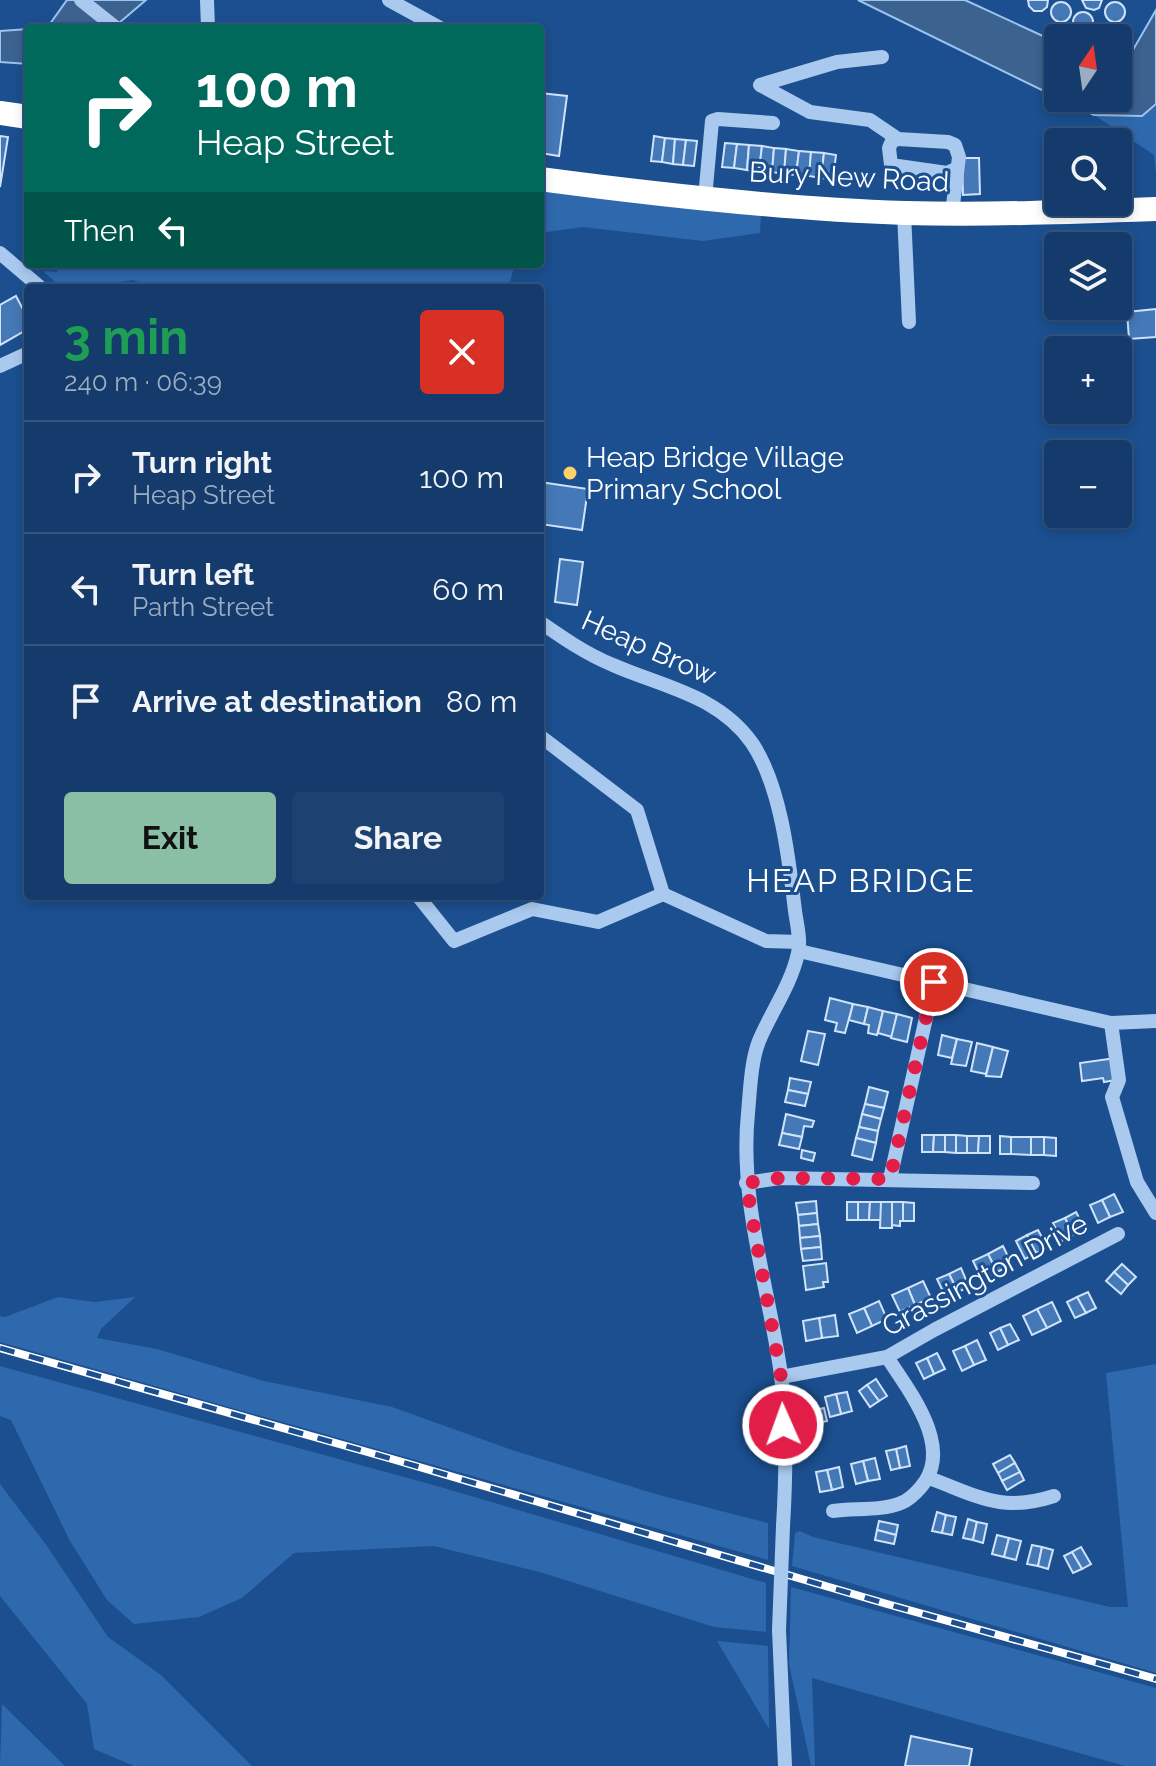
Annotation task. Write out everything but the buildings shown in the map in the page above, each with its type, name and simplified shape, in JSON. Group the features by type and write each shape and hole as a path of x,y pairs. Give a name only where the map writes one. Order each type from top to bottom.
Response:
{"highway":[{"path":"0,113 24,116"},
{"name":"Bury New Road","path":"544,179 705,198 904,213 1156,209"}],"street":[{"path":"81,0 111,24"},
{"path":"207,0 208,24"},
{"path":"389,0 433,24"},
{"path":"882,57 837,62 760,85 803,110 865,118 898,139"},
{"path":"705,198 712,121 773,123"},
{"path":"952,213 959,157 955,145 898,139 892,141 889,148 891,165 947,173 956,169"},
{"path":"904,213 909,322"},
{"path":"0,253 36,284"},
{"path":"0,366 24,355"},
{"name":"Heap Brow","path":"544,625 577,648 609,663 701,698 738,726 760,755 774,796 789,863 799,946"},
{"path":"544,739 637,810 663,894"},
{"path":"421,900 454,941 532,909 598,922 663,894 766,941 799,946 934,982 1111,1023 1156,1021"},
{"path":"785,1766 779,1630 785,1488 781,1377 746,1183 748,1114 757,1044 792,975 799,946"},
{"path":"890,1179 934,982"},
{"path":"1111,1023 1119,1080 1112,1097 1137,1182 1156,1213"},
{"path":"746,1183 780,1178 1033,1183"},
{"name":"Grassington Drive","path":"781,1377 887,1357 1118,1234"},
{"path":"833,1511 882,1508 904,1502 929,1478 932,1454 920,1408 887,1357"},
{"path":"929,1478 1005,1504 1020,1505 1054,1496"}],"shaded area":[{"path":"67,0 77,0 107,24 50,24"},
{"path":"89,0 146,0 119,23"},
{"path":"858,0 965,0 1044,37 1044,91"},
{"path":"1156,10 1156,104 1142,116 1094,115 1088,112 1132,112 1132,52"},
{"path":"24,29 24,64 0,62 0,31"},
{"path":"1156,104 1156,174 1154,155 1132,140 1132,128 1114,128 1094,115 1142,116"},
{"path":"544,190 761,214 760,233 703,241 583,227 544,232"},
{"path":"58,268 514,268 509,284 148,284 132,280 108,284 58,284 43,271 57,272"},
{"path":"58,1297 94,1302 135,1297 101,1329 97,1338 157,1349 264,1381 392,1407 512,1450 659,1495 768,1523 768,1560 0,1342 0,1316 5,1317"},
{"path":"1156,1364 1156,1673 792,1566 795,1533 800,1531 813,1537 1110,1607 1128,1607 1106,1373"},
{"path":"0,1366 437,1486 766,1583 766,1632 714,1627 543,1573 434,1546 294,1553 242,1598 199,1617 134,1624 107,1600 70,1541 11,1420 0,1416"},
{"path":"0,1484 47,1546 108,1637 161,1675 252,1766 134,1766 94,1749 87,1704 0,1596"},
{"path":"791,1587 1156,1688 1156,1766 1125,1766 812,1678 815,1766 811,1766 789,1664"},
{"path":"717,1641 768,1646 769,1729"},
{"path":"2,1704 65,1766 0,1766"}],"railway":[{"path":"0,1348 1156,1679"}],"place":[{"name":"Heap Bridge Village Primary School","path":"570,473"}],"district":[{"name":"HEAP BRIDGE","path":"861,880"}],"route":[{"path":"783,1425 781,1377 746,1183 780,1178 890,1179 934,982"}]}
